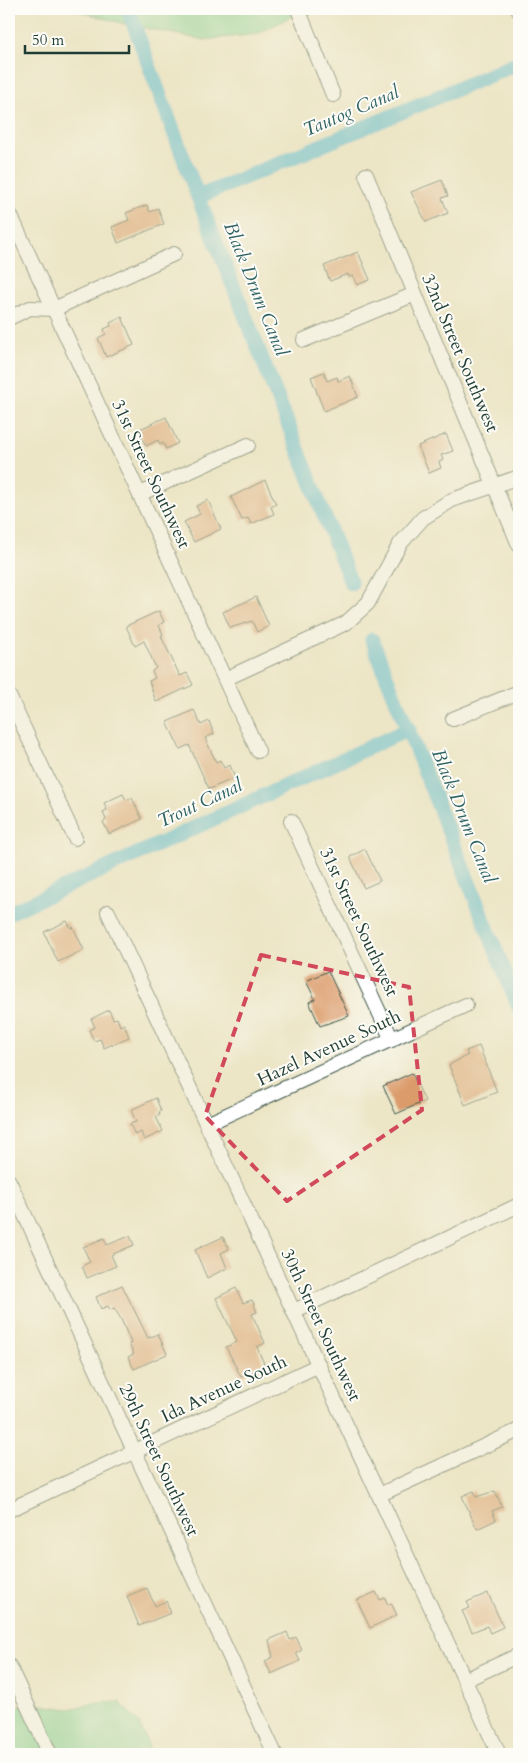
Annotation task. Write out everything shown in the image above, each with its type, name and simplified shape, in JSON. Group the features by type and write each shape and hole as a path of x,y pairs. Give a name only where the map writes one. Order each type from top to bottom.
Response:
{"street":[{"path":"298,9 334,95"},
{"name":"32nd Street Southwest","path":"366,175 519,545"},
{"name":"31st Street Southwest","path":"9,212 258,751"},
{"path":"9,318 30,308 54,309 174,254"},
{"path":"304,340 415,294"},
{"path":"140,494 248,445"},
{"path":"225,679 346,623 368,603 400,544 424,518 452,500 519,478"},
{"path":"454,720 519,692"},
{"path":"9,696 75,838"},
{"name":"31st Street Southwest","path":"291,821 392,1040"},
{"name":"30th Street Southwest","path":"108,912 499,1754"},
{"name":"Hazel Avenue South","path":"207,1124 466,1005"},
{"name":"29th Street Southwest","path":"9,1181 275,1754"},
{"path":"294,1311 519,1205"},
{"name":"Ida Avenue South","path":"9,1510 319,1365"},
{"path":"379,1494 519,1430"},
{"path":"465,1680 519,1655"},
{"path":"9,1666 50,1754"}],"highlighted area":[{"path":"261,955 409,987 422,1110 287,1201 205,1116"}],"green space":[{"path":"71,9 306,9 257,34 204,40 125,24"},
{"path":"120,1702 140,1725 152,1754 9,1754 9,1711 27,1703 69,1709 97,1703"}],"building":[{"path":"442,180 448,196 442,198 448,213 426,222 411,192"},
{"path":"147,205 150,212 158,208 164,224 118,243 112,227 129,220 126,213"},
{"path":"358,252 370,280 357,285 353,276 349,277 348,274 330,281 324,266"},
{"path":"122,317 134,345 106,357 98,338 106,334 104,329 111,326 110,323"},
{"path":"324,372 327,381 337,377 338,381 350,376 358,397 324,411 311,377"},
{"path":"166,417 178,443 166,449 163,443 160,445 158,440 146,446 138,430"},
{"path":"446,434 453,451 441,455 443,460 439,462 441,468 429,473 418,446"},
{"path":"265,480 276,504 271,507 274,514 251,524 248,518 242,520 231,497"},
{"path":"208,500 221,529 194,542 184,522 200,514 196,506"},
{"path":"256,597 269,626 257,632 252,621 230,628 223,612"},
{"path":"159,611 164,622 159,625 163,635 161,636 180,676 187,673 193,685 156,702 149,681 155,678 152,671 156,668 144,641 135,646 126,626"},
{"path":"194,710 201,725 209,721 214,734 205,738 216,762 220,760 224,768 230,765 235,778 209,789 189,745 180,749 167,722"},
{"path":"123,794 126,800 132,798 142,819 109,834 103,822 106,820 103,812 107,810 104,803"},
{"path":"365,849 380,881 364,888 350,857"},
{"path":"67,921 71,928 73,927 84,950 58,962 44,932"},
{"path":"328,971 349,1016 320,1026 309,1002 315,999 306,981"},
{"path":"109,1010 113,1019 117,1018 120,1026 124,1024 129,1037 104,1048 100,1039 94,1041 89,1030 95,1027 91,1019"},
{"path":"479,1046 497,1092 465,1105 449,1065 468,1055 466,1051"},
{"path":"412,1073 425,1101 396,1114 383,1086"},
{"path":"156,1098 161,1111 159,1112 160,1115 156,1117 163,1131 144,1140 141,1132 135,1135 130,1124 136,1122 131,1110"},
{"path":"130,1236 134,1245 111,1255 116,1266 87,1278 82,1266 90,1262 83,1247 104,1238 107,1245"},
{"path":"223,1237 229,1249 221,1253 227,1268 207,1278 195,1250"},
{"path":"122,1285 148,1338 158,1334 167,1354 134,1369 128,1357 134,1354 121,1319 114,1308 110,1310 108,1306 101,1309 96,1297"},
{"path":"236,1288 243,1303 252,1300 257,1312 252,1314 265,1343 257,1347 265,1366 241,1377 226,1347 237,1342 216,1298"},
{"path":"474,1491 476,1497 495,1491 502,1507 492,1511 496,1520 477,1529 462,1496"},
{"path":"147,1588 155,1606 166,1601 171,1613 139,1626 127,1596"},
{"path":"376,1592 380,1600 385,1598 388,1605 391,1603 397,1615 370,1628 357,1600"},
{"path":"488,1593 503,1627 490,1633 487,1626 472,1632 462,1611 470,1608 467,1602"},
{"path":"287,1632 290,1640 296,1637 302,1650 296,1653 300,1661 271,1674 265,1661 273,1657 269,1640"}],"waterway":[{"name":"Black Drum Canal","path":"128,9 198,197 351,583"},
{"name":"Tautog Canal","path":"198,197 519,63"},
{"name":"Black Drum Canal","path":"372,640 519,1008"},
{"name":"Trout Canal","path":"9,913 409,729"}]}
